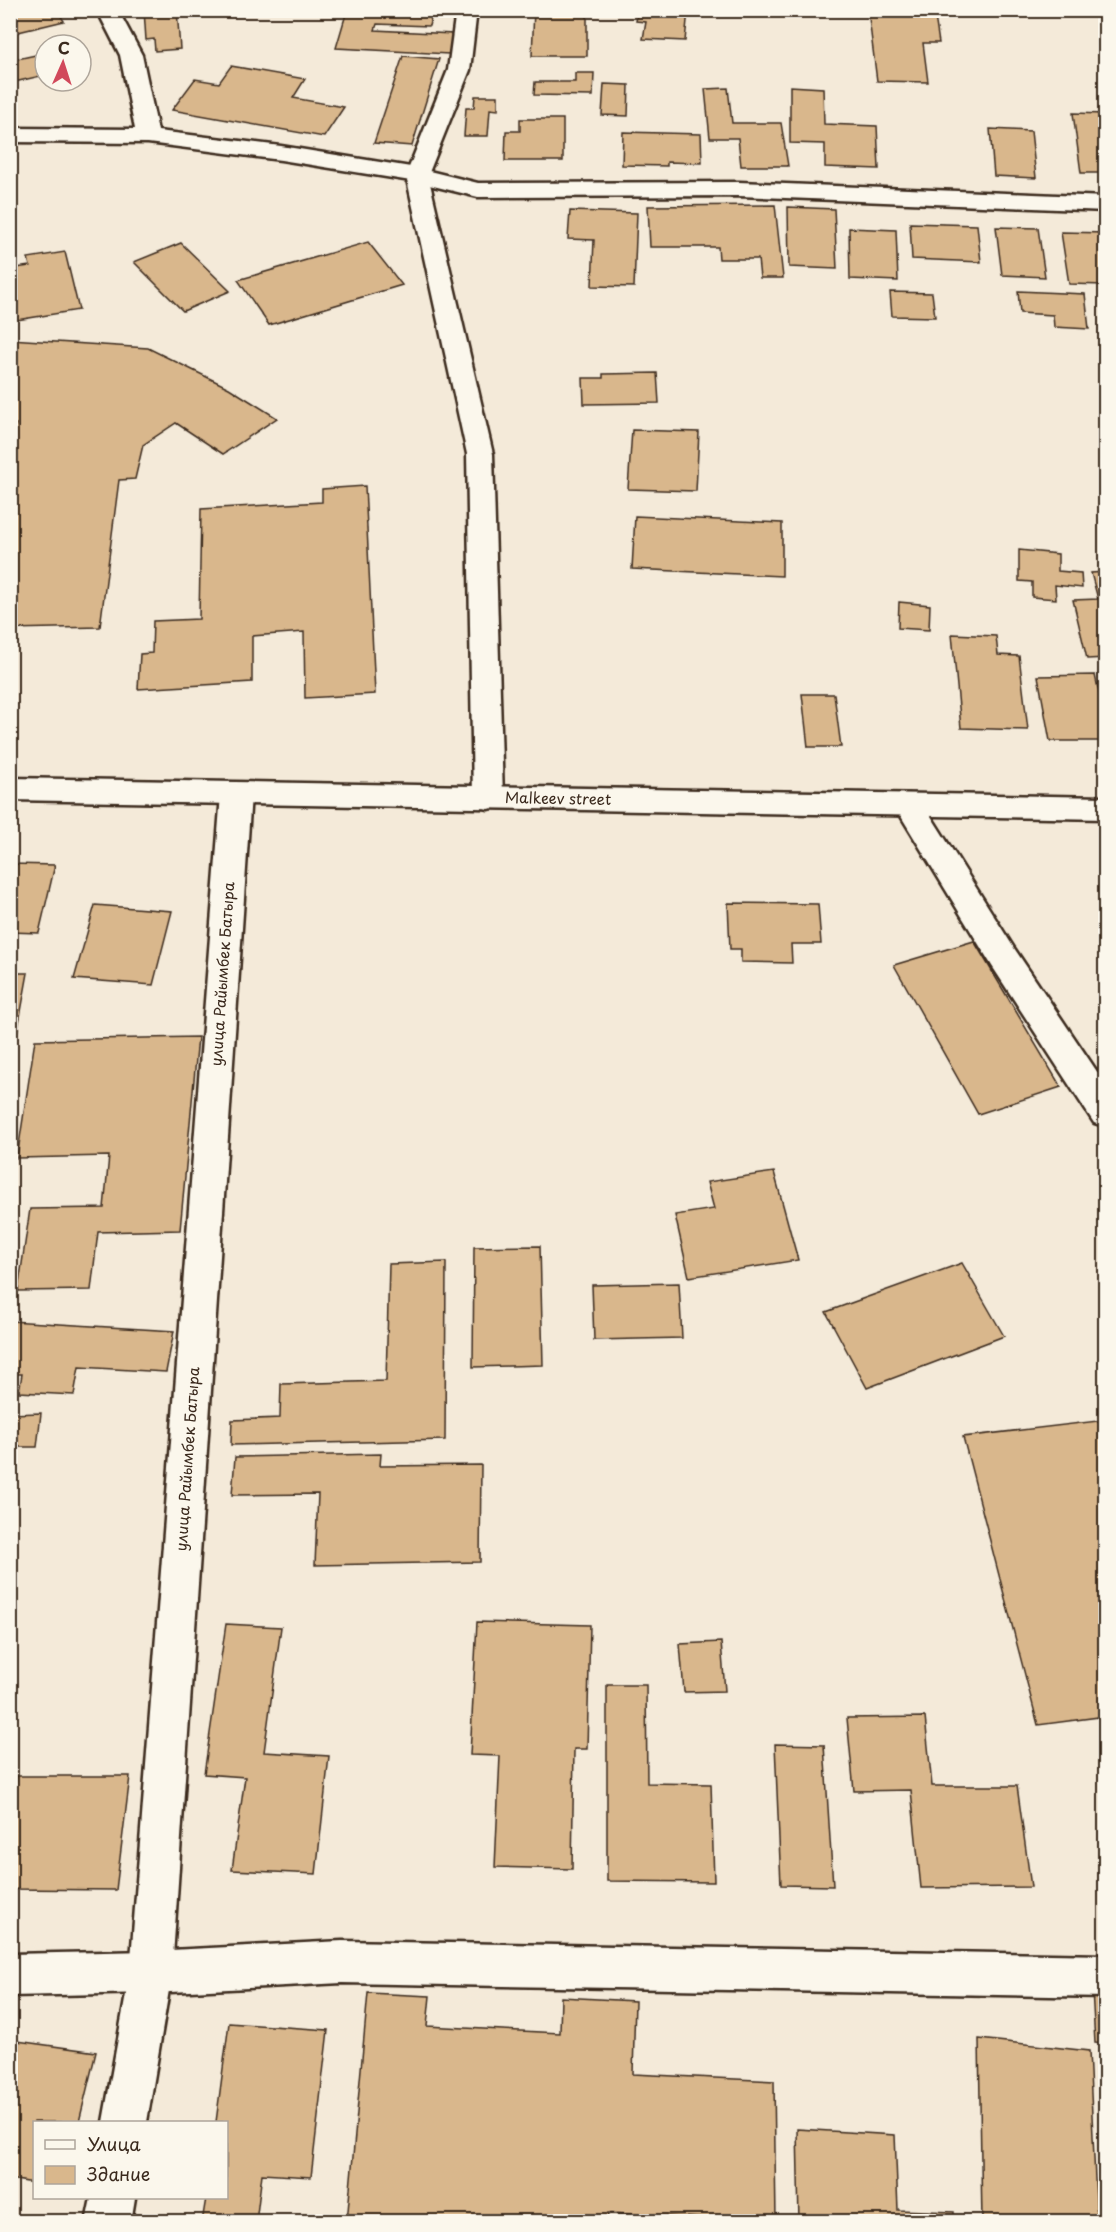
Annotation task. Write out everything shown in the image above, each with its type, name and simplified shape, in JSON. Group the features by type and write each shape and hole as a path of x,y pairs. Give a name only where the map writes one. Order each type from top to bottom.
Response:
{"street":[{"path":"107,10 131,55 148,136"},
{"path":"467,10 459,70 417,175 480,454 488,798"},
{"path":"10,135 148,136 281,153 417,175 478,190 739,189 1106,204"},
{"name":"Malkeev street","path":"10,789 1106,808"},
{"name":"улица Райымбек Батыра","path":"125,2121 151,1972 236,794"},
{"path":"909,805 1003,957 1106,1113"},
{"path":"10,1975 151,1972 342,1962 1106,1976"},
{"path":"108,2222 112,2199"}],"building":[{"path":"10,10 57,10 64,21 10,34"},
{"path":"144,10 177,10 180,49 155,51 154,39 146,40"},
{"path":"382,10 433,10 429,26 377,24 375,30 453,34 449,54 336,48 346,14 380,16"},
{"path":"534,10 587,10 587,56 532,56"},
{"path":"638,10 688,10 685,41 643,39 646,22 636,21"},
{"path":"868,10 934,10 939,43 923,43 928,82 877,81"},
{"path":"10,56 13,60 33,56 33,78 10,83"},
{"path":"403,56 439,59 412,146 374,143"},
{"path":"231,66 305,79 293,98 344,107 324,137 172,110 195,79 219,83"},
{"path":"575,73 594,73 593,96 534,95 535,82 575,82"},
{"path":"604,84 629,85 628,116 602,115"},
{"path":"790,86 823,88 824,124 877,126 879,169 825,167 825,144 790,143"},
{"path":"728,88 732,123 781,123 788,166 741,166 738,138 710,138 705,89"},
{"path":"475,96 498,96 498,110 490,109 488,136 464,136 466,108 474,108"},
{"path":"1073,113 1104,114 1106,173 1081,173"},
{"path":"520,119 563,119 563,161 505,161 506,131 520,131"},
{"path":"990,129 1031,131 1036,178 994,176"},
{"path":"623,132 701,134 702,163 667,162 667,166 622,165"},
{"path":"775,205 783,278 760,278 758,259 719,259 718,247 650,247 648,206"},
{"path":"788,207 834,209 837,269 789,267"},
{"path":"570,211 637,213 634,287 592,286 594,240 568,239"},
{"path":"910,223 977,225 981,262 912,259"},
{"path":"996,227 1038,228 1045,277 1002,275"},
{"path":"849,228 896,230 898,281 850,279"},
{"path":"1061,232 1106,233 1106,285 1069,284"},
{"path":"368,242 402,285 269,325 238,280"},
{"path":"181,243 230,291 183,311 134,262"},
{"path":"65,252 79,310 10,321 10,269 30,266 28,258"},
{"path":"1018,291 1085,294 1089,329 1054,327 1053,315 1020,313"},
{"path":"890,292 932,293 935,317 892,316"},
{"path":"10,339 148,348 229,388 277,418 223,454 176,423 143,445 135,479 119,480 100,627 10,629 10,454 16,424 10,424"},
{"path":"657,373 659,403 584,404 583,378 603,378 603,374"},
{"path":"632,430 699,432 696,491 628,489"},
{"path":"365,486 375,694 305,698 304,632 252,636 252,682 138,689 140,654 152,653 153,621 199,619 201,509 322,502 322,489"},
{"path":"635,516 782,523 782,576 632,569"},
{"path":"1019,550 1058,554 1058,571 1081,573 1082,588 1055,585 1056,599 1032,597 1032,582 1019,581"},
{"path":"1106,572 1106,658 1087,659 1073,600 1098,599 1091,573"},
{"path":"899,602 930,605 929,630 898,628"},
{"path":"952,634 996,636 998,655 1019,656 1028,730 961,728"},
{"path":"1095,675 1106,723 1106,741 1050,741 1038,676"},
{"path":"802,694 834,694 841,747 808,747"},
{"path":"10,864 55,865 39,933 10,932"},
{"path":"728,903 818,904 821,944 791,944 792,963 741,962 741,949 730,949"},
{"path":"95,905 172,911 153,985 74,979"},
{"path":"974,941 1061,1087 978,1114 894,965"},
{"path":"10,973 28,973 10,1072"},
{"path":"198,1037 180,1230 98,1232 91,1290 18,1291 30,1209 104,1208 109,1156 17,1158 35,1040"},
{"path":"774,1172 798,1260 689,1277 675,1215 714,1209 707,1182"},
{"path":"540,1246 543,1365 473,1367 474,1247"},
{"path":"446,1262 445,1440 231,1445 232,1420 280,1418 281,1384 386,1381 389,1264"},
{"path":"962,1263 1004,1336 867,1388 826,1312"},
{"path":"679,1283 682,1338 594,1340 592,1285"},
{"path":"10,1321 174,1331 166,1372 79,1367 74,1395 19,1392 22,1374 10,1374"},
{"path":"41,1413 37,1447 10,1447 10,1414"},
{"path":"1106,1420 1106,1716 1038,1725 963,1437"},
{"path":"381,1454 380,1466 481,1465 480,1562 315,1565 318,1494 232,1495 235,1457"},
{"path":"477,1622 590,1625 587,1749 574,1749 572,1869 495,1867 500,1756 470,1755"},
{"path":"226,1624 281,1627 264,1752 329,1756 316,1874 232,1870 245,1777 204,1774"},
{"path":"721,1642 725,1691 684,1692 680,1644"},
{"path":"607,1685 646,1685 647,1783 711,1784 714,1882 607,1881"},
{"path":"925,1717 932,1786 1017,1786 1031,1887 921,1888 911,1790 854,1791 847,1718"},
{"path":"775,1744 824,1745 833,1886 781,1885"},
{"path":"17,1776 130,1776 116,1890 10,1889 10,1821"},
{"path":"1092,1989 1106,1990 1106,2044 1095,2043"},
{"path":"368,1993 430,1996 427,2026 560,2033 561,1997 635,2001 633,2074 774,2081 776,2222 608,2213 607,2222 347,2222"},
{"path":"229,2023 328,2030 311,2177 262,2174 256,2222 202,2222 206,2199 228,2199 228,2121 216,2121"},
{"path":"979,2039 1089,2051 1097,2222 982,2222"},
{"path":"10,2040 96,2052 79,2121 33,2121 33,2183 10,2179"},
{"path":"797,2129 895,2135 898,2210 954,2212 954,2222 799,2222"}]}
